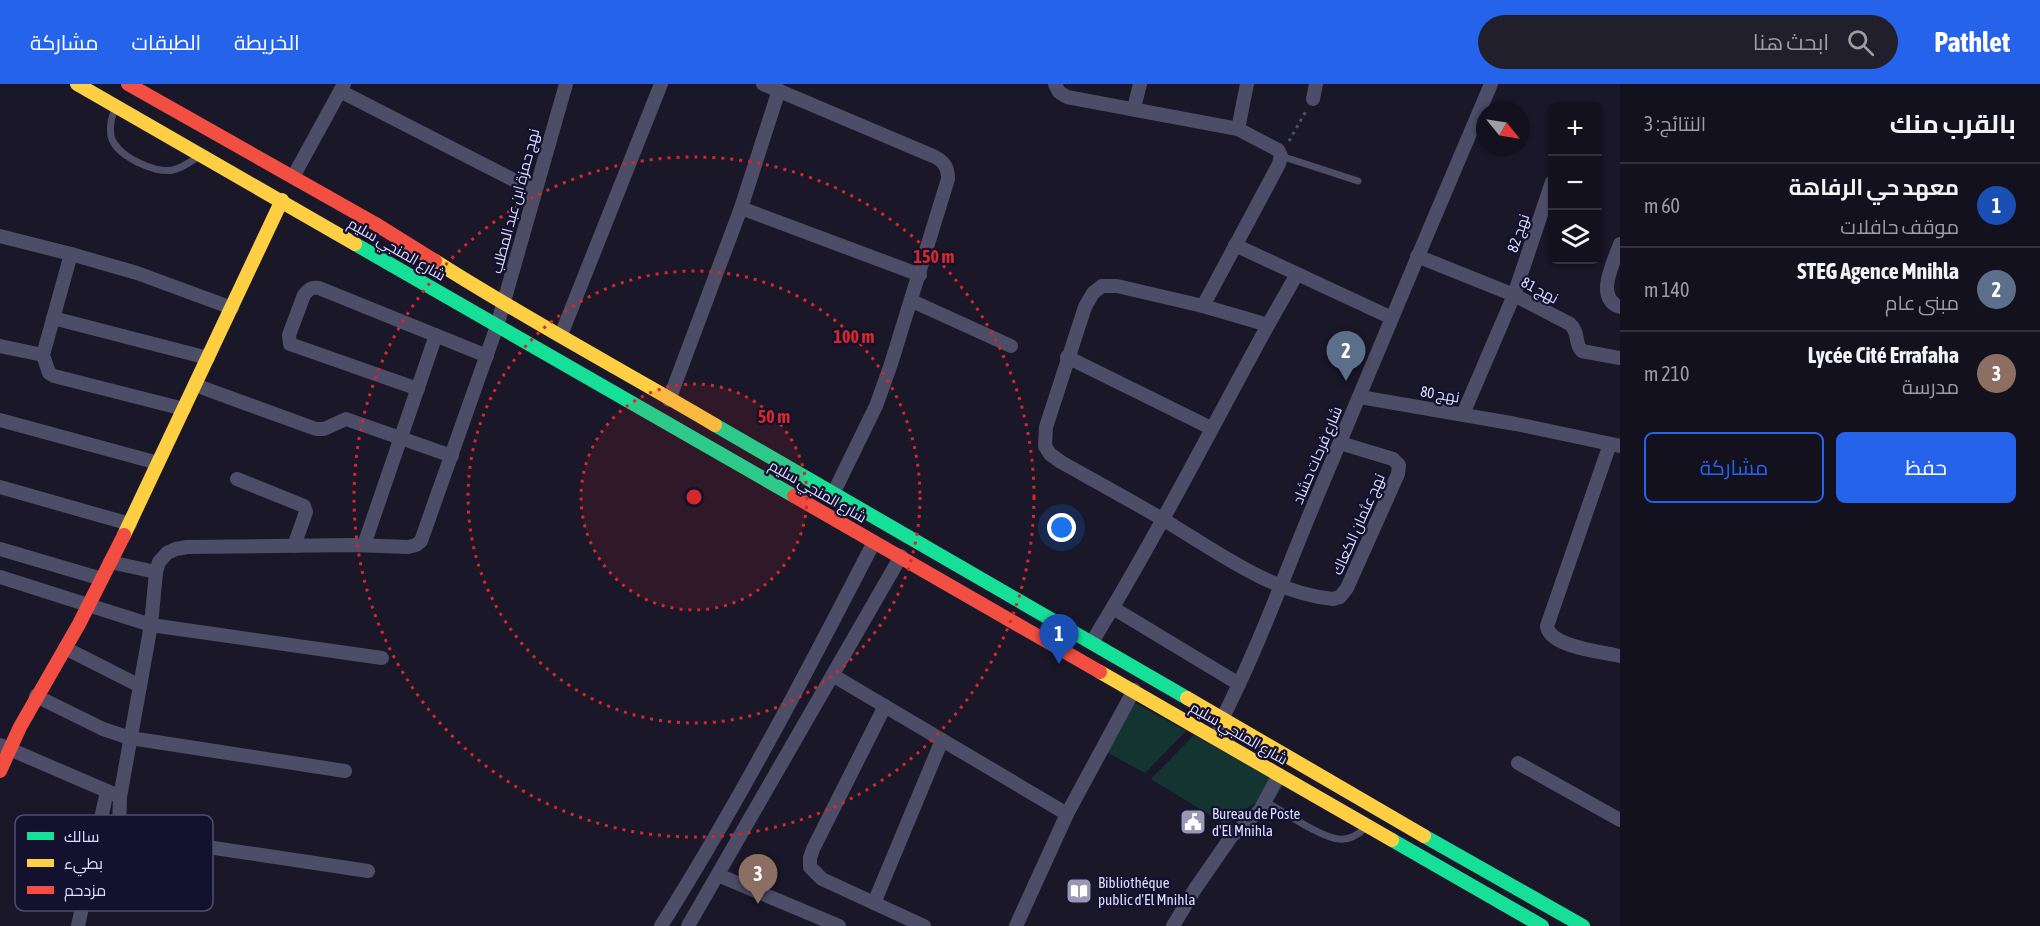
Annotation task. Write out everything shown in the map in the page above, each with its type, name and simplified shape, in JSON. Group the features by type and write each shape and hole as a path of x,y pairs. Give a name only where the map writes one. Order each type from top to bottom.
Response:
{"main road":[{"name":"شارع المنجي سليم","path":"77,84 1542,926"},
{"name":"شارع المنجي سليم","path":"128,84 374,224 503,304 561,335 669,400 1583,926"},
{"path":"0,771 4,747 89,605 130,524 282,200"}],"street":[{"name":"نهج حمزة ابن عبد المطلب","path":"156,572 159,562 167,553 187,547 364,545 408,547 421,541 497,326 566,84"},
{"path":"561,335 661,84"},
{"path":"763,84 933,156 945,164 948,179 912,301 876,406 833,494"},
{"path":"1055,84 1059,92 1067,97 1238,129 1278,150 1281,156 1279,164 1203,306"},
{"path":"1134,108 1140,84"},
{"path":"1238,129 1247,84"},
{"path":"1313,99 1316,84"},
{"name":"شارع فرحات حشاد","path":"1212,738 1239,684 1282,586 1491,84"},
{"path":"293,177 342,88 535,191"},
{"path":"669,400 741,208 779,90"},
{"name":"نهج 82","path":"1463,414 1514,295 1548,194"},
{"path":"741,208 920,275"},
{"path":"0,236 137,273 232,308"},
{"path":"1619,307 1607,298 1607,286 1620,244"},
{"path":"1235,245 1392,318"},
{"path":"71,254 43,355 47,369 54,376 184,409"},
{"name":"نهج 81","path":"1418,256 1514,295 1570,324 1575,328 1580,349 1620,358"},
{"path":"1092,642 1297,274"},
{"path":"1268,325 1203,306 1118,286 1102,286 1092,294 1085,307 1067,357 1046,427 1045,447 1060,462 1240,565 1282,586"},
{"path":"418,389 292,346 289,336 304,295 310,288 314,287 487,356"},
{"path":"912,301 1011,346"},
{"path":"53,318 208,358"},
{"path":"364,545 436,335"},
{"path":"0,345 43,355"},
{"path":"1067,357 1211,428"},
{"path":"195,385 316,429 324,429 346,418 452,456"},
{"name":"نهج 80","path":"1360,397 1463,414 1615,445"},
{"path":"0,420 159,463"},
{"name":"نهج عثمان الكعاك","path":"1282,586 1325,598 1340,597 1347,588 1398,474 1399,465 1396,461 1340,443"},
{"path":"1615,445 1548,626 1548,632 1562,643 1620,656"},
{"path":"237,479 304,506 306,512 294,546"},
{"path":"0,487 130,524"},
{"path":"661,926 789,705 874,542"},
{"path":"0,549 102,579"},
{"path":"688,926 834,676 901,556"},
{"path":"107,815 130,738 151,625 156,572 110,562"},
{"path":"0,577 151,625 382,658"},
{"path":"1113,608 1239,684"},
{"path":"64,648 140,686"},
{"path":"834,676 1067,814"},
{"path":"1016,926 1067,814 1134,690"},
{"path":"36,696 103,729 130,738 345,771"},
{"path":"885,706 810,858 810,867 822,879 924,926"},
{"path":"874,903 942,740"},
{"path":"4,747 113,794"},
{"path":"1518,762 1620,820"},
{"path":"1173,926 1200,881 1231,837 1266,802 1279,775"},
{"path":"113,794 116,815"},
{"path":"213,847 368,871"},
{"path":"718,875 839,926"},
{"path":"78,926 82,911"}],"lane":[{"path":"116,105 111,123 111,136 117,149 129,157 162,171 181,167 202,155"},
{"path":"1281,156 1358,182"},
{"path":"1266,802 1331,838 1354,836 1366,826"}],"path":[{"path":"1281,156 1313,99"}],"green space":[{"path":"1130,700 1186,731 1145,773 1099,748"},
{"path":"1194,735 1283,785 1275,799 1253,804 1226,825 1151,779"}],"traffic: fast":[{"path":"355,244 794,496"},
{"path":"715,425 1187,698"},
{"path":"1424,836 1583,926"},
{"path":"1392,840 1542,926"}],"traffic: slow":[{"path":"77,84 355,244"},
{"path":"124,535 282,200"},
{"path":"435,261 715,425"},
{"path":"1100,672 1392,840"},
{"path":"1187,698 1424,836"}],"traffic: jam":[{"path":"128,84 374,223 435,261"},
{"path":"794,496 1100,672"},
{"path":"0,771 20,727 79,624 124,535"}],"place":[{"name":"STEG Agence Mnihla","path":"1346,381"},
{"name":"معهد حي الرفاهة","path":"1059,664"},
{"name":"Bureau de Poste d'El Mnihla","path":"1193,822"},
{"name":"Bibliothéque public d'El Mnihla","path":"1079,891"},
{"name":"Lycée Cité Errafaha","path":"758,904"}]}
